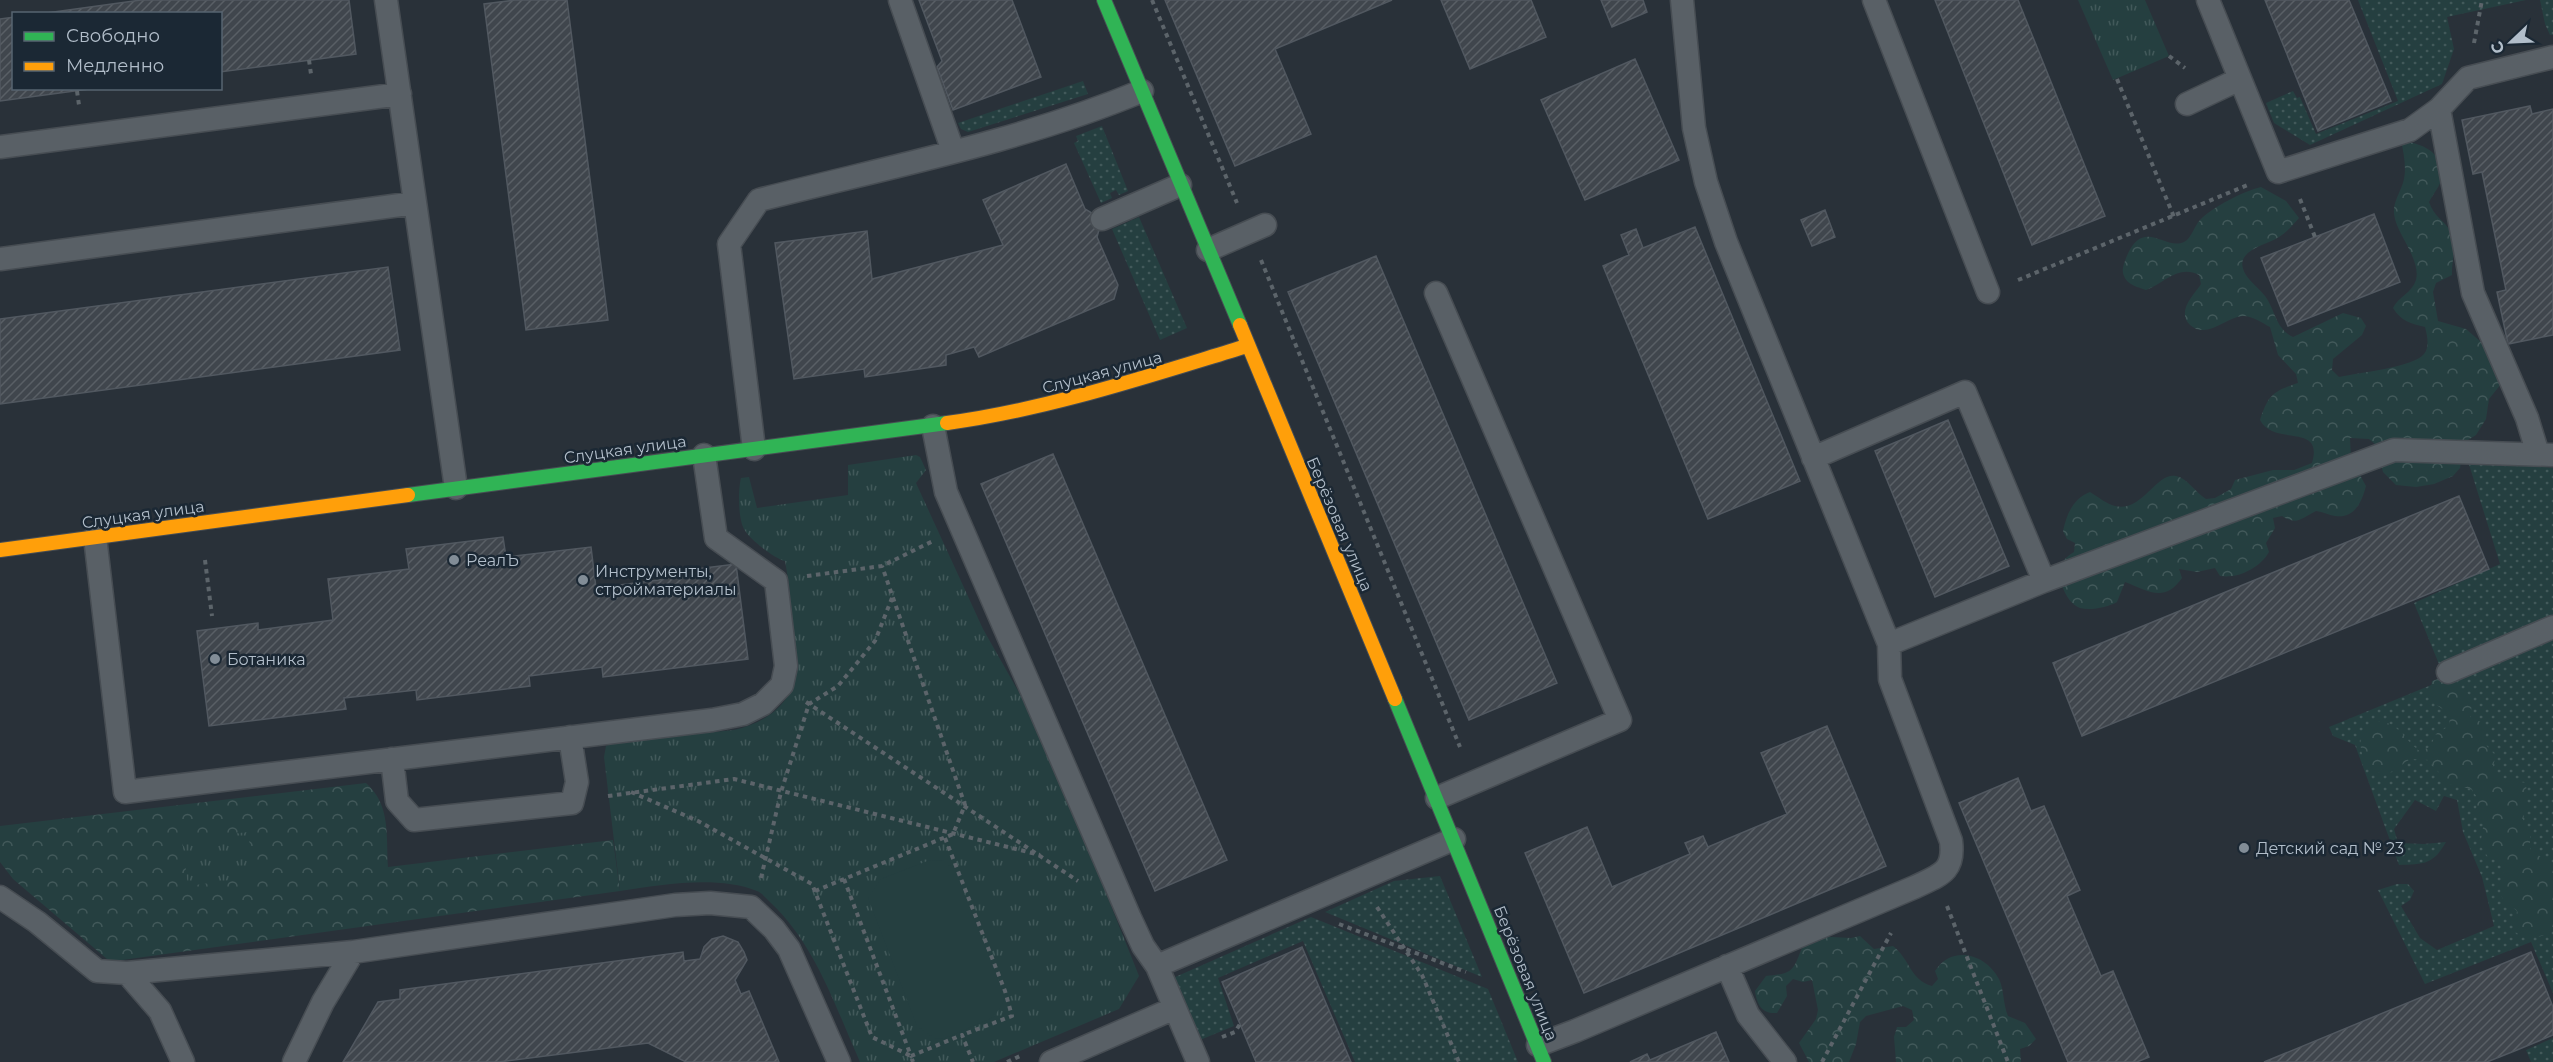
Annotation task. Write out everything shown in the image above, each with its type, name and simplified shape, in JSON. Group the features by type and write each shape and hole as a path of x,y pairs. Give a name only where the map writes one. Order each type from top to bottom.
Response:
{"street":[{"name":"Берёзовая улица","path":"1104,0 1541,1053"},
{"name":"Слуцкая улица","path":"0,550 999,416 1090,394 1247,346"}],"lane":[{"path":"386,0 456,489"},
{"path":"900,0 953,151"},
{"path":"1541,1053 1727,966 1936,877 1948,868 1953,856 1951,841 1890,679 1889,644 1726,242 1706,182 1694,128 1682,0"},
{"path":"1874,0 1988,292"},
{"path":"2208,0 2240,79 2283,170 2410,130 2439,109 2468,78 2553,57"},
{"path":"2187,104 2240,79"},
{"path":"754,449 729,244 759,200 1016,136 1101,108 1142,91"},
{"path":"0,147 400,94"},
{"path":"1889,644 2044,581 2394,450 2546,454 2527,418 2474,293 2439,109"},
{"path":"1102,219 1180,185"},
{"path":"0,259 415,203"},
{"path":"1208,250 1257,228"},
{"path":"1436,293 1620,720 1437,798"},
{"path":"1813,458 1965,392 2044,581"},
{"path":"933,426 946,492 1130,918 1143,946 1157,966 1198,1062"},
{"path":"95,537 125,792 712,720 743,714 763,704 782,685 786,666 776,581 716,538 704,455"},
{"path":"2448,672 2553,627"},
{"path":"392,759 397,801 414,820 572,803 578,782 570,737"},
{"path":"1157,966 1454,839"},
{"path":"0,897 37,922 97,971 127,973 353,952 675,905 710,903 751,907 774,929 789,949 839,1062"},
{"path":"294,1062 323,1002 353,952"},
{"path":"1727,966 1748,1015 1785,1062"},
{"path":"127,973 160,1011 183,1062"},
{"path":"1051,1062 1175,1008"}],"path":[{"path":"1152,0 1257,228 1474,782"},
{"path":"2468,78 2482,0"},
{"path":"2117,79 2174,217"},
{"path":"1988,292 2283,170 2315,237"},
{"path":"776,581 882,566 961,526"},
{"path":"205,559 212,616"},
{"path":"815,891 953,834 964,805 882,566"},
{"path":"751,907 758,891 781,792 809,704 837,686 875,641 892,598"},
{"path":"782,685 1085,886"},
{"path":"572,803 631,792 734,779 1040,855"},
{"path":"844,879 910,1056 1012,1016 1005,991 945,838"},
{"path":"1936,877 2008,1062"},
{"path":"1361,879 1388,927 1422,975 1459,1062"},
{"path":"1822,1062 1915,887"},
{"path":"1297,906 1405,951 1515,989"},
{"path":"962,1035 973,1062"}],"green space":[{"path":"2078,0 2145,0 2169,56 2113,80"},
{"path":"2358,0 2526,0 2447,17 2454,49 2442,84 2310,145 2274,123 2266,103 2293,91 2297,98 2300,97 2316,134 2398,101"},
{"path":"2540,0 2553,0 2553,35 2550,35 2545,24"},
{"path":"1083,81 1088,94 968,132 961,129 958,123"},
{"path":"1102,126 1128,191 1119,195 1116,190 1110,193 1112,198 1101,203 1074,143 1078,141 1076,136"},
{"path":"2401,141 2423,146 2434,154 2441,167 2441,182 2429,202 2451,232 2454,247 2452,275 2436,283 2433,292 2438,321 2466,329 2488,348 2501,384 2489,399 2486,419 2463,449 2460,468 2453,476 2434,484 2416,487 2396,485 2383,472 2376,445 2369,439 2350,438 2351,459 2366,486 2360,503 2353,512 2348,515 2335,516 2316,511 2296,521 2282,516 2273,518 2275,528 2266,543 2269,552 2260,563 2241,574 2220,576 2215,568 2197,572 2179,569 2182,578 2169,591 2155,593 2125,582 2117,602 2113,604 2089,609 2075,605 2067,596 2060,577 2062,564 2074,552 2075,543 2067,539 2063,531 2072,507 2084,495 2090,492 2112,505 2125,507 2141,499 2162,480 2169,476 2176,476 2206,499 2215,498 2231,489 2235,480 2273,470 2294,470 2312,463 2314,450 2305,438 2276,432 2267,428 2260,420 2273,395 2298,383 2296,374 2278,355 2270,327 2254,318 2243,316 2210,329 2196,329 2186,320 2185,309 2201,284 2199,275 2192,272 2178,273 2146,290 2133,285 2125,279 2123,267 2133,246 2139,239 2147,237 2176,244 2184,242 2200,220 2212,210 2237,196 2261,187 2286,201 2299,218 2282,235 2252,250 2243,260 2246,275 2265,296 2283,329 2293,337 2343,313 2361,318 2366,326 2362,335 2333,359 2332,370 2339,377 2409,363 2424,354 2428,341 2425,327 2407,321 2393,308 2414,284 2417,273 2413,257 2397,226 2394,214 2405,173"},
{"path":"1139,217 1187,328 1160,340 1112,229"},
{"path":"916,455 920,457 926,470 916,483 983,629 1021,696 1090,853 1139,976 1119,1009 994,1062 860,1062 833,998 812,957 787,920 757,891 741,886 707,882 620,891 604,757 606,746 616,742 745,727 765,718 782,704 793,685 796,673 785,561 763,548 744,529 739,504 741,478 749,477 757,508 848,495 848,465"},
{"path":"2467,458 2553,468 2553,618 2441,669 2414,603 2500,564"},
{"path":"2553,635 2553,993 2531,942 2425,984 2378,890 2397,884 2408,884 2414,891 2410,900 2401,906 2420,938 2437,950 2494,926 2482,877 2463,832 2457,800 2444,796 2436,811 2415,800 2394,829 2398,843 2446,842 2437,855 2427,862 2399,865 2355,745 2333,736 2329,727"},
{"path":"2441,678 2455,683 2473,698 2470,717 2483,723 2486,732 2484,743 2496,756 2492,769 2494,774 2526,783 2527,799 2523,820 2530,831 2530,849 2553,866 2553,901 2551,904 2553,905 2553,930 2549,933 2527,937 2513,930 2517,911 2506,902 2500,892 2503,872 2501,862 2488,857 2480,845 2484,822 2476,817 2477,797 2471,789 2448,784 2429,760 2411,759 2387,773 2377,772 2363,757 2361,736 2365,728 2373,722 2384,722 2395,727 2420,751 2430,747 2436,734 2449,726 2450,716 2435,704 2430,695 2432,681"},
{"path":"366,783 380,801 386,822 388,867 613,840 620,891 115,961 107,959 13,879 0,862 0,826"},
{"path":"248,832 254,877 188,886 182,840"},
{"path":"930,860 944,861 955,870 1003,992 1004,1001 994,1017 943,1039 934,1038 917,1026 868,898 881,879"},
{"path":"1440,876 1482,977 1325,912 1394,881"},
{"path":"1311,917 1488,989 1518,1062 1355,1062 1303,941 1218,978 1234,1026 1200,1040 1173,978"},
{"path":"1813,936 1851,938 1860,936 1874,949 1893,946 1899,951 1914,974 1932,986 1938,979 1935,971 1950,957 1959,955 1978,958 1993,970 1999,979 2008,1016 2025,1023 2036,1039 2029,1046 2020,1049 2021,1062 1896,1062 1894,1037 1897,1027 1906,1027 1914,1020 1912,1010 1903,1006 1866,1016 1860,1022 1856,1044 1849,1062 1809,1062 1799,1043 1816,1019 1818,1010 1812,980 1803,982 1793,979 1786,986 1787,996 1777,1013 1761,1008 1755,991 1766,976 1783,974 1794,967 1804,945"},
{"path":"2553,1038 2553,1062 2531,1062 2526,1050"}],"building":[{"path":"141,0 349,0 356,54 222,72 222,12 54,12"},
{"path":"515,0 567,0 608,320 526,330 484,4"},
{"path":"919,0 1012,0 1041,77 953,110 937,67 942,61"},
{"path":"1165,0 1392,0 1275,49 1311,134 1235,166"},
{"path":"1441,0 1531,0 1546,37 1470,69"},
{"path":"1601,0 1643,0 1647,12 1612,27"},
{"path":"1935,0 2018,0 2105,216 2032,245"},
{"path":"2265,0 2349,0 2391,101 2318,131"},
{"path":"12,17 12,90 82,90 0,101 0,19"},
{"path":"1635,59 1679,160 1585,200 1541,100"},
{"path":"2530,106 2532,114 2553,109 2553,335 2508,344 2497,292 2506,290 2482,172 2473,174 2462,120"},
{"path":"1066,164 1085,209 1102,219 1097,237 1118,285 1114,299 979,357 974,347 946,355 946,365 865,377 864,369 794,379 775,243 867,231 872,279 1003,245 983,200"},
{"path":"1825,210 1835,237 1812,246 1801,220"},
{"path":"2374,214 2400,282 2288,326 2261,258"},
{"path":"1695,227 1800,481 1708,519 1603,266 1629,255 1621,235 1636,229 1643,248"},
{"path":"1376,256 1557,683 1469,720 1288,292"},
{"path":"388,267 400,350 0,404 0,319"},
{"path":"1948,420 2009,566 1935,597 1875,451"},
{"path":"1053,454 1227,860 1155,891 981,484"},
{"path":"2459,496 2489,569 2082,736 2053,663"},
{"path":"503,537 506,557 591,547 596,588 666,579 664,573 736,564 748,659 603,677 602,667 529,676 530,686 417,700 416,690 344,698 346,709 209,726 197,631 258,623 258,630 333,620 328,579 409,569 406,549"},
{"path":"1827,726 1886,866 1584,993 1525,853 1587,827 1612,887 1690,854 1685,843 1703,836 1708,847 1787,814 1761,753"},
{"path":"2018,778 2031,811 2044,806 2080,890 2067,896 2101,976 2113,971 2149,1057 2137,1062 2068,1062 1959,803"},
{"path":"723,936 738,942 744,952 747,960 735,980 741,994 749,991 779,1062 686,1062 648,1043 499,1062 343,1062 378,1002 400,999 400,990 683,952 684,961 700,959 704,947 712,939"},
{"path":"1302,947 1351,1062 1256,1062 1222,982"},
{"path":"2531,952 2553,1007 2553,1035 2517,1050 2487,1062 2264,1062"},
{"path":"1716,1032 1729,1062 1630,1062 1647,1054 1650,1060"}],"traffic: fast":[{"path":"1104,0 1240,325"},
{"path":"408,495 947,423"},
{"path":"1395,699 1544,1062"}],"traffic: slow":[{"path":"1240,325 1395,699"},
{"path":"947,423 1061,400 1247,346"},
{"path":"0,550 408,495"}],"place":[{"name":"РеалЪ","path":"454,560"},
{"name":"Инструменты, стройматериалы","path":"583,580"},
{"name":"Ботаника","path":"215,659"},
{"name":"Детский сад № 23","path":"2244,848"}]}
